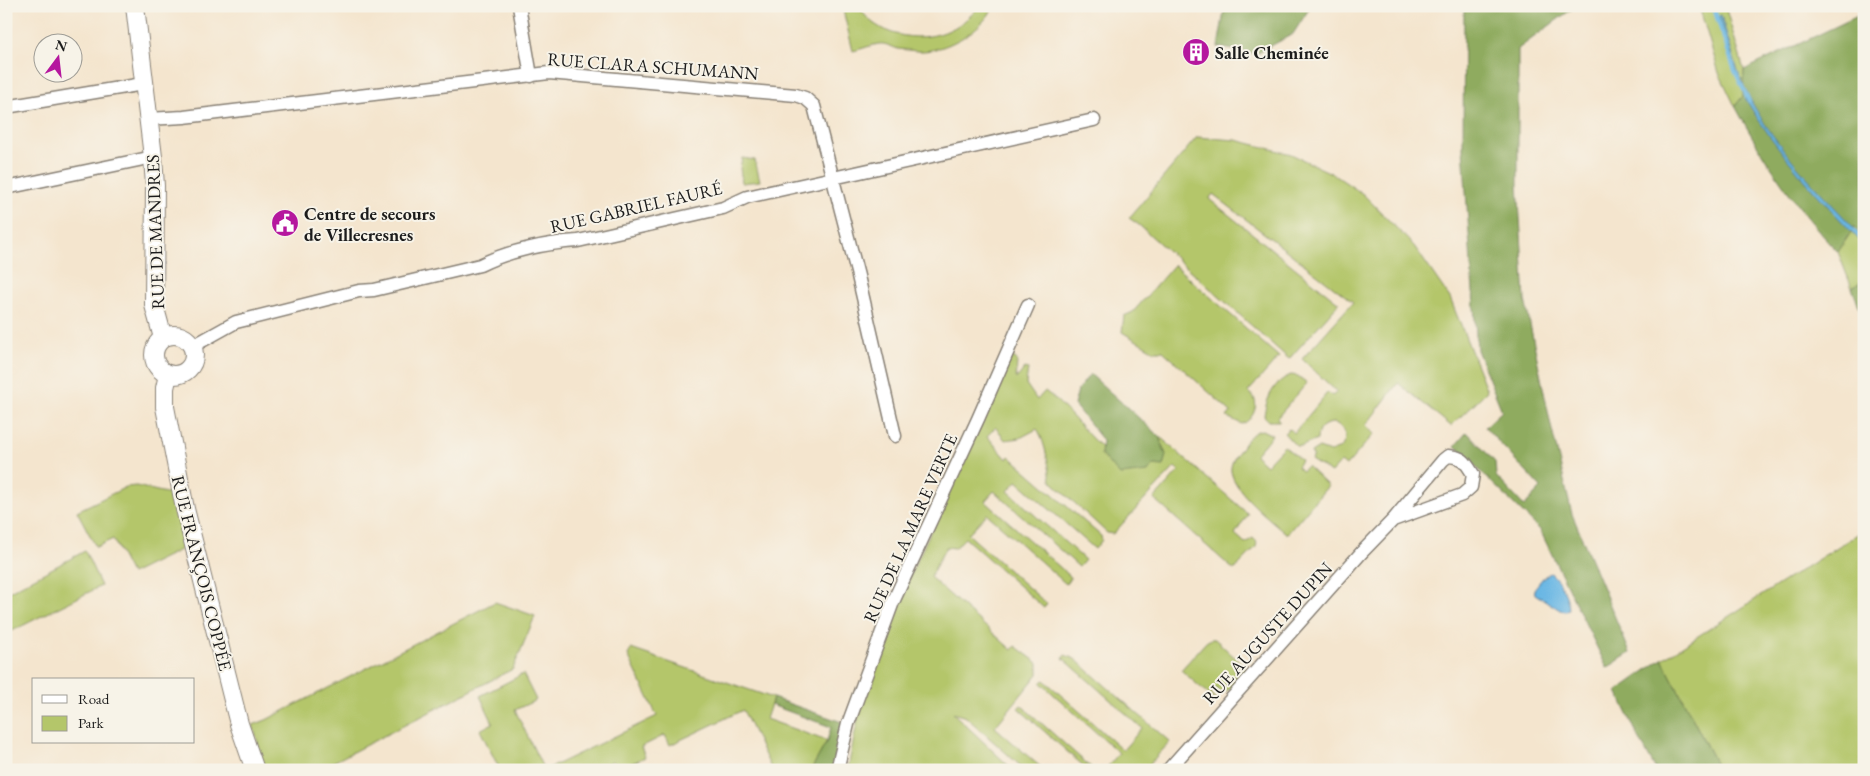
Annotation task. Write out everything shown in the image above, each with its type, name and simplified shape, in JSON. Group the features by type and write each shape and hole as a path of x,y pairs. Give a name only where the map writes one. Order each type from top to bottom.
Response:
{"street":[{"name":"RUE DE MANDRES","path":"135,6 155,186 154,305 163,338"},
{"path":"519,6 531,76"},
{"name":"RUE CLARA SCHUMANN","path":"148,119 184,117 549,73 800,97 814,106 833,177 895,436"},
{"path":"6,107 143,84"},
{"name":"RUE GABRIEL FAURÉ","path":"193,346 236,322 276,311 480,265 496,257 557,243 578,242 723,208 748,198 833,177 1094,120"},
{"path":"6,188 153,157"},
{"name":"RUE DE LA MARE VERTE","path":"837,770 848,724 893,602 978,419 1028,305"},
{"path":"174,334 180,335 193,346 195,358 190,368 180,375 168,375 159,368 154,358 156,346 163,338 174,334"},
{"name":"RUE FRANÇOIS COPPÉE","path":"168,375 165,388 165,407 185,509 237,718 255,770"},
{"name":"RUE AUGUSTE DUPIN","path":"1168,770 1362,552 1393,520 1443,460 1448,456 1453,456 1465,461 1473,474 1471,487 1462,495 1393,520"}],"green space":[{"path":"842,6 859,6 866,16 885,30 909,37 922,37 945,32 955,27 968,18 979,6 994,6 989,15 972,31 962,38 939,48 917,51 898,49 881,44 853,51"},
{"path":"1225,6 1311,6 1293,34 1256,54 1218,47"},
{"path":"1464,6 1576,6 1518,49 1518,184 1525,300 1551,426 1572,514 1630,653 1607,668 1540,530 1455,446 1467,432 1495,462 1496,476 1524,506 1541,488 1485,427 1502,411 1477,350 1463,148"},
{"path":"1699,6 1725,6 1744,70 1743,96 1735,106 1719,73"},
{"path":"1864,13 1864,235 1854,226 1838,252 1823,236 1782,183 1757,145 1735,106 1743,96 1744,70"},
{"path":"1197,137 1236,140 1291,154 1333,174 1363,194 1414,246 1450,298 1487,391 1451,426 1398,383 1366,425 1374,434 1346,466 1341,462 1331,473 1311,460 1313,456 1311,453 1319,448 1330,452 1341,448 1345,440 1345,434 1342,428 1335,423 1328,424 1320,429 1317,440 1302,446 1296,446 1284,433 1289,429 1294,433 1328,392 1332,396 1337,392 1302,359 1353,302 1213,194 1209,199 1339,303 1289,359 1129,218"},
{"path":"742,158 755,160 760,181 742,183 740,168"},
{"path":"1855,226 1864,235 1864,280 1852,288 1838,252"},
{"path":"1174,265 1279,357 1248,392 1254,398 1256,406 1251,417 1242,424 1227,417 1231,412 1163,351 1154,351 1122,332 1124,316 1133,312"},
{"path":"1864,280 1864,319 1852,288"},
{"path":"1012,356 1017,360 1016,379 1025,368 1028,369 1026,384 1037,400 1045,391 1053,397 1102,448 1101,455 1153,465 1166,455 1159,436 1248,514 1235,534 1245,543 1253,538 1257,542 1256,547 1234,570 1154,499 1179,471 1175,467 1113,534 1107,533 1051,481 1044,446 1037,429 1020,438 1005,440 996,427 987,436 1007,459 1009,456 1101,536 1102,540 1095,549 1017,481 1008,491 1085,560 1079,567 994,491 985,501 1071,577 1066,584 987,514 968,534 1047,604 1044,608 965,538 955,548 946,547 930,577 1012,650 1015,646 1038,663 1038,674 995,727 1044,770 1025,770 966,717 953,713 1013,770 849,770 860,708 895,608"},
{"path":"1090,374 1159,436 1166,455 1163,466 1153,465 1148,472 1120,475 1101,455 1102,439 1074,405 1078,390"},
{"path":"1291,375 1298,376 1307,383 1277,418 1280,421 1269,421 1264,416 1269,397 1280,382"},
{"path":"1262,430 1272,435 1255,455 1266,465 1284,446 1301,460 1297,467 1302,471 1307,466 1328,486 1287,534 1246,496 1239,488 1231,471 1236,455 1246,441 1253,434"},
{"path":"136,486 166,493 173,492 186,545 180,550 131,574 113,539 96,547 77,511 126,487"},
{"path":"1864,530 1864,770 1719,770 1662,659"},
{"path":"85,551 101,586 6,634 6,593"},
{"path":"495,602 535,616 513,669 318,770 265,770 253,725"},
{"path":"1215,639 1245,667 1246,673 1234,687 1222,693 1215,688 1211,694 1217,699 1216,701 1181,670 1206,642"},
{"path":"631,649 773,698 766,719 827,741 811,770 772,770 743,710 670,745 665,735 641,747 645,757 618,770 613,761 606,764 608,767 604,770 545,770 657,716 628,655"},
{"path":"1065,655 1075,659 1170,742 1144,770 1105,770 1119,753 1041,683 1044,680 1123,750 1142,728 1063,658"},
{"path":"1662,659 1719,770 1656,770 1639,738 1617,691"},
{"path":"523,674 536,700 515,710 544,770 500,770 480,730 493,723 480,696"},
{"path":"773,698 842,722 834,765 850,768 849,770 811,770 827,741 831,727 771,705"},
{"path":"1021,705 1094,770 1088,770 1018,708"}],"water":[{"path":"1721,15 1740,76 1759,115 1801,171 1864,239 1864,245 1785,157 1745,98 1747,95 1737,72 1719,16"},
{"path":"1551,573 1558,580 1563,590 1569,610 1560,610 1535,594 1534,589 1543,577"}],"waterway":[{"path":"1713,6 1735,71 1749,101"}],"place":[{"name":"Salle Cheminée","path":"1196,52"},
{"name":"Centre de secours de Villecresnes","path":"285,223"}]}
